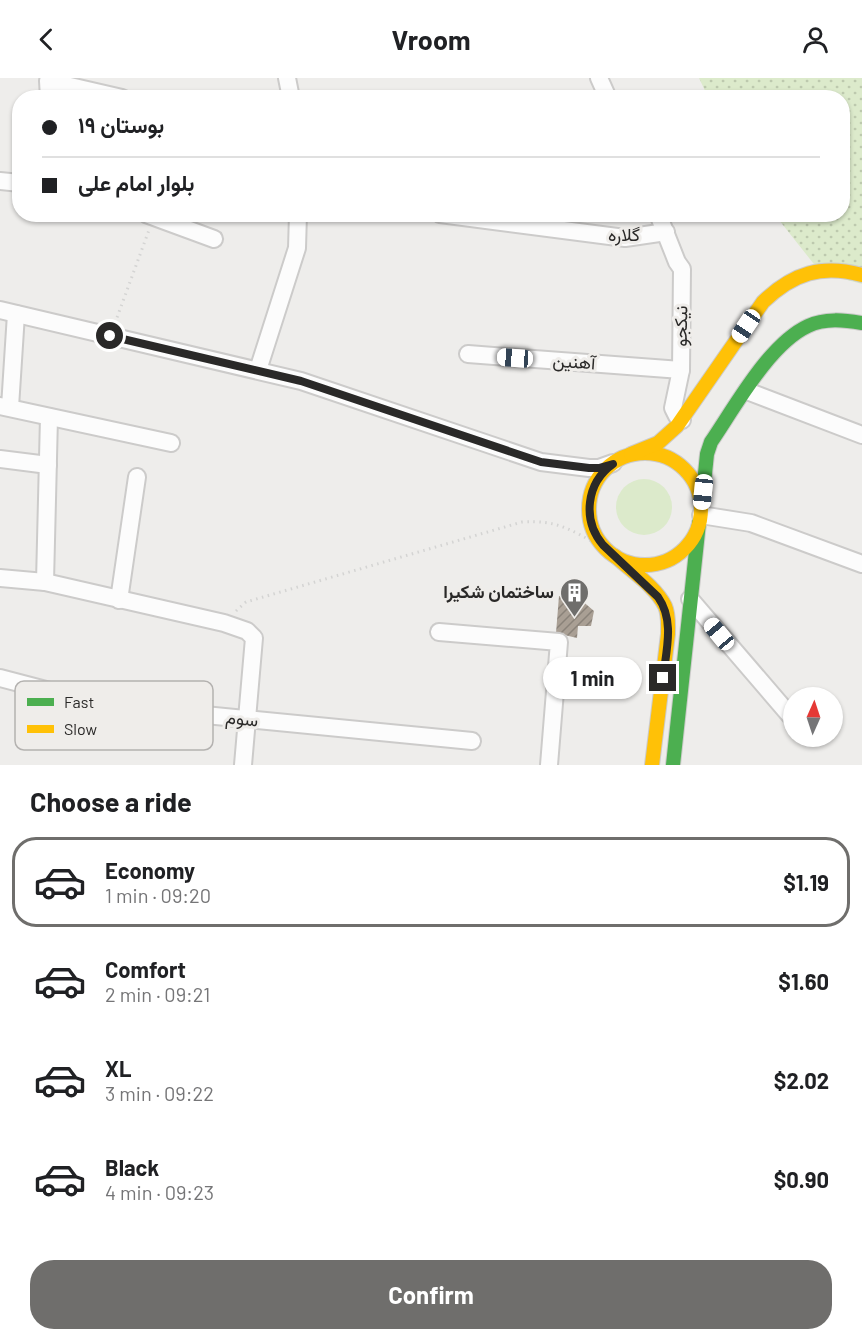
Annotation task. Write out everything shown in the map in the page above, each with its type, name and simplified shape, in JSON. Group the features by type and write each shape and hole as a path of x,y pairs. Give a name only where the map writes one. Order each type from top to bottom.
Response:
{"main road":[{"path":"652,765 668,618 665,606 658,597 611,552 592,527 589,507 596,483 619,460 658,443 682,420 761,305 778,288 795,277 814,271 835,269 862,275"},
{"path":"677,762 690,599 709,446 776,350 794,334 824,322 844,320 862,323"},
{"path":"611,552 626,561 643,565 666,561 681,552 689,543 700,516 699,494 695,483 680,465 657,454 641,453 619,460"}],"street":[{"path":"49,90 48,81 87,90"},
{"path":"168,222 214,239"},
{"path":"258,370 297,248 298,222"},
{"name":"گلاره","path":"502,222 625,238 666,232"},
{"name":"نیکجو","path":"662,222 682,269 681,370 673,408 682,420"},
{"path":"171,443 5,406 8,312 301,381 541,462 599,468 619,460"},
{"name":"آهنین","path":"468,354 681,370"},
{"path":"747,390 862,435"},
{"path":"45,582 49,417"},
{"path":"0,459 48,465"},
{"path":"119,600 137,477"},
{"path":"700,516 751,523 862,564"},
{"path":"0,578 45,582 224,623 247,631 254,638 243,765"},
{"path":"690,599 783,707"},
{"path":"439,632 559,642 549,765"},
{"path":"556,680 598,683"},
{"name":"سوم","path":"213,716 472,741"}],"path":[{"path":"110,336 150,222"},
{"path":"224,623 246,602 522,522 543,521 560,525 611,552"}],"green space":[{"path":"699,78 862,78 862,284 821,273 781,222 850,222 850,90 705,90"},
{"path":"644,479 655,481 664,487 670,496 672,507 670,518 664,527 655,533 644,535 633,533 624,527 618,518 616,507 618,496 624,487 633,481"}],"building":[{"name":"ساختمان شکیرا","path":"559,596 580,599 594,611 591,626 578,626 577,638 556,633"}],"traffic: fast":[{"path":"702,503 707,454 711,442 766,361 794,335 814,323 828,321 862,323"},
{"path":"673,765 699,523"}],"traffic: slow":[{"path":"631,454 658,443 677,426 763,302 774,292 797,278 821,271 834,270 862,275"},
{"path":"645,453 666,457 685,469 697,488 701,509 697,530 685,549 666,561 645,565 624,561 605,549 593,530 589,509 593,488 605,469 624,457 645,453"},
{"path":"615,556 655,592 667,613 668,634 652,765"}],"place":[{"name":"ساختمان شکیرا","path":"575,618"}],"route":[{"path":"110,336 301,381 541,462 589,468 613,464 608,466 598,478 590,497 592,527 606,549 665,606 668,634 663,678"}]}
